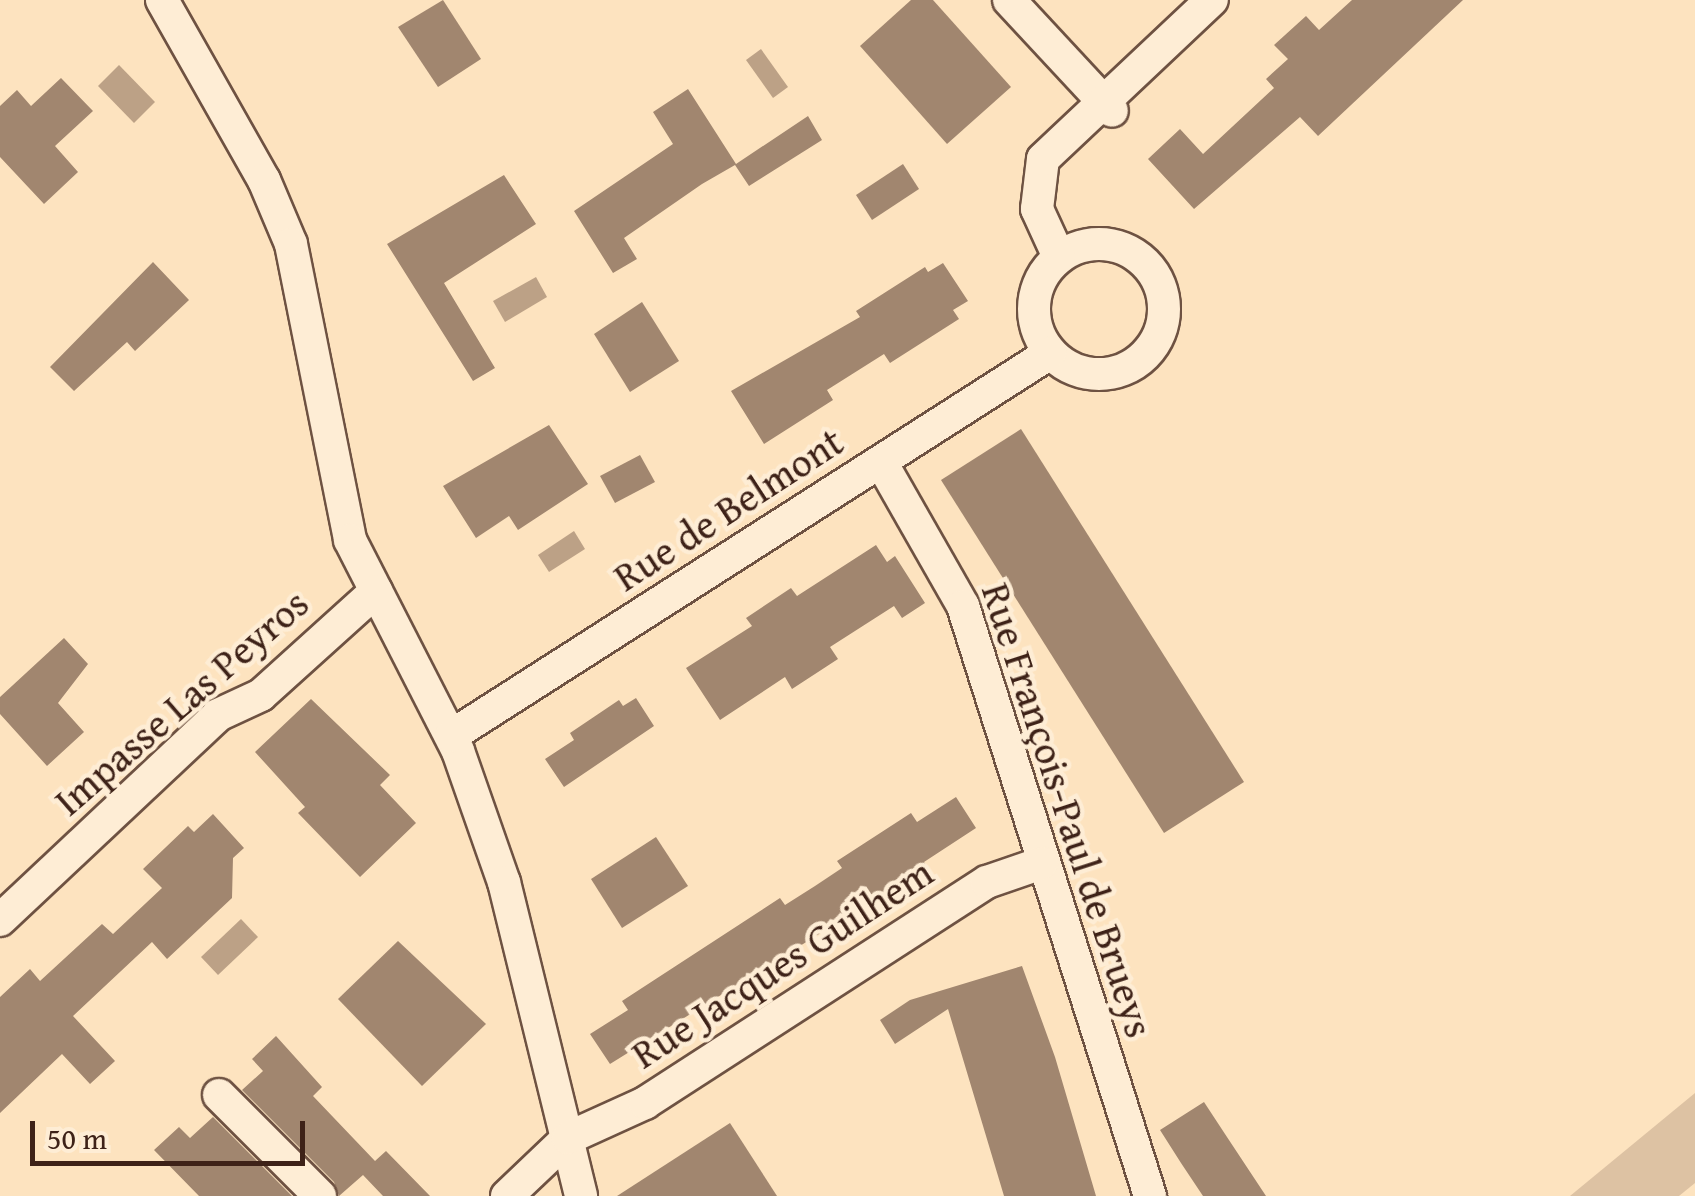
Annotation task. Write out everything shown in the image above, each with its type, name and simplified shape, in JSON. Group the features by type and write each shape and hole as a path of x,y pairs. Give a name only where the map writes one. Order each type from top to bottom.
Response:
{"street":[{"path":"162,0 264,180 292,244 350,540 451,736 504,882 581,1196"},
{"path":"1009,0 1106,106"},
{"path":"1059,257 1037,208 1042,159 1106,106 1212,0"},
{"path":"1088,245 1119,247 1152,270 1164,303 1158,339 1126,370 1082,373 1050,353 1033,305 1045,272 1059,257 1088,245"},
{"name":"Rue de Belmont","path":"451,736 1050,353"},
{"name":"Rue François-Paul de Brueys","path":"881,462 963,606 1150,1196"},
{"name":"Impasse Las Peyros","path":"0,920 218,715 261,695 376,591"},
{"name":"Rue Jacques Guilhem","path":"507,1196 568,1138 645,1103 987,882 1042,863"},
{"path":"218,1095 320,1196"}],"shaded area":[{"path":"761,49 788,87 773,98 746,60"},
{"path":"119,65 155,102 134,123 98,86"},
{"path":"536,277 547,297 505,322 493,301"},
{"path":"574,531 585,549 549,572 538,555"},
{"path":"241,919 258,937 218,975 201,957"},
{"path":"1695,1093 1695,1183 1679,1196 1570,1196"}],"building":[{"path":"443,0 481,59 438,87 398,27"},
{"path":"911,0 933,0 1011,87 947,144 860,46"},
{"path":"1352,0 1463,0 1318,136 1300,117 1194,209 1148,159 1180,129 1203,154 1274,88 1266,79 1288,59 1274,45 1306,16 1319,30"},
{"path":"61,78 93,111 55,146 78,172 44,204 0,157 0,106 17,90 31,106"},
{"path":"688,89 736,164 808,116 822,140 749,186 735,165 702,184 624,238 637,259 613,273 574,211 673,144 653,112"},
{"path":"903,164 919,189 872,220 856,195"},
{"path":"504,175 536,224 444,283 495,368 473,381 387,244"},
{"path":"153,262 189,300 135,351 127,342 74,391 50,367"},
{"path":"943,263 968,301 953,310 959,319 890,363 884,354 827,390 833,400 764,444 731,391 860,317 856,311 925,267 928,272"},
{"path":"642,302 679,361 630,392 594,334"},
{"path":"549,425 588,484 518,530 509,516 476,538 443,486"},
{"path":"1021,429 1244,782 1164,833 941,480"},
{"path":"640,455 655,482 615,503 600,476"},
{"path":"876,545 887,562 895,556 925,603 902,618 894,606 830,647 838,659 792,689 785,677 720,720 686,668 752,626 746,618 791,588 797,596"},
{"path":"64,638 88,664 58,703 84,732 47,766 0,714 0,697"},
{"path":"636,698 654,726 564,787 545,759 574,740 570,733 619,700 623,706"},
{"path":"311,699 390,775 380,785 416,823 360,877 298,813 305,807 255,752"},
{"path":"956,797 976,828 924,862 927,867 610,1064 590,1034 628,1010 622,1001 780,898 785,905 815,886 842,868 837,861 911,813 917,822"},
{"path":"213,814 244,848 233,858 232,898 167,959 152,942 73,1016 115,1061 90,1084 62,1054 0,1113 0,997 30,969 40,981 102,924 113,934 162,888 143,869 188,826 194,832"},
{"path":"656,837 688,886 622,928 591,879"},
{"path":"398,941 486,1024 422,1086 338,999"},
{"path":"1022,966 1055,1057 1096,1196 1004,1196 948,1009 895,1044 880,1020 910,1000"},
{"path":"276,1036 322,1087 313,1096 375,1161 386,1151 430,1196 383,1196 363,1175 339,1196 334,1182 242,1090 263,1071 252,1059"},
{"path":"1204,1102 1266,1196 1203,1196 1181,1163 1160,1130"},
{"path":"213,1117 292,1196 199,1196 154,1150 179,1127 190,1138"},
{"path":"730,1123 777,1196 617,1196"}]}
